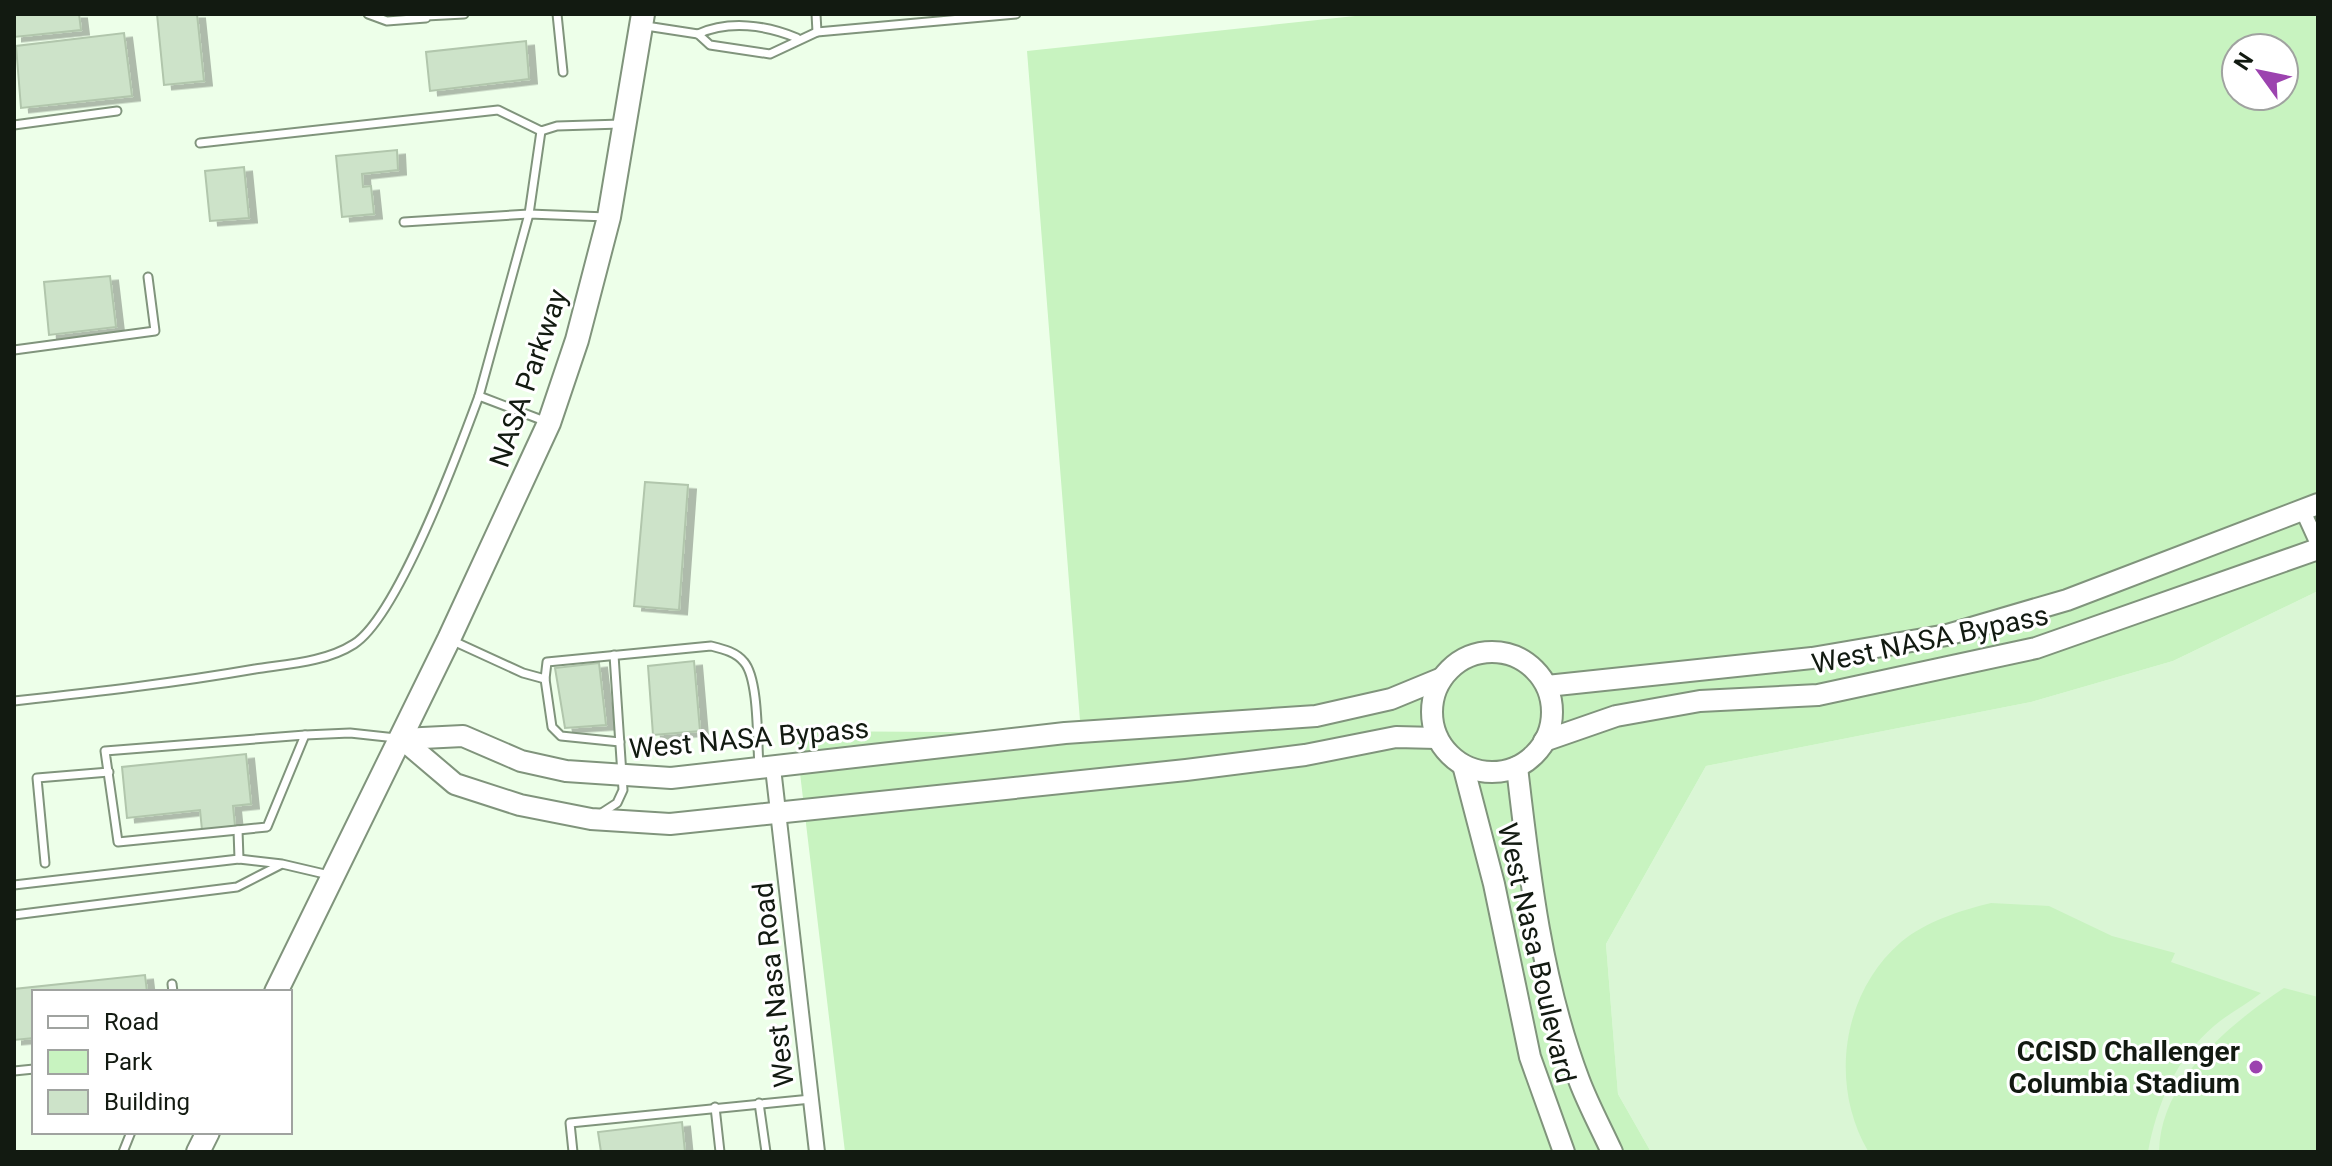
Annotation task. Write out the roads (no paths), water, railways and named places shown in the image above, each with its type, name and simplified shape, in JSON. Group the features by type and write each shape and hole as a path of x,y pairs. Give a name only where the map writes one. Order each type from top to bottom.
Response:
{"main road":[{"name":"NASA Parkway","path":"277,990 402,739 549,423 577,340 609,217 642,20"},
{"path":"198,1152 207,1134"}],"street":[{"path":"2310,508 2318,546"},
{"name":"West NASA Bypass","path":"402,739 463,736 521,761 566,771 623,778 671,778 1081,732 1316,716 1391,699 1442,678 1457,663 1475,654 1496,652 1516,657 1533,668 1547,686 1812,658 1947,635 2067,600 2310,508"},
{"name":"West NASA Bypass","path":"1517,767 1533,756 1544,741 1616,716 1700,701 1818,695 2036,648 2318,546"},
{"path":"1442,678 1434,697 1432,718 1437,738 1448,753 1463,765 1481,771 1499,772 1517,767"},
{"path":"1544,741 1551,723 1547,686"},
{"path":"402,739 455,784 520,805 591,819 670,824 1186,770 1305,755 1396,737 1437,738"},
{"name":"West Nasa Boulevard","path":"1463,765 1494,884 1530,1057 1564,1152"},
{"name":"West Nasa Boulevard","path":"1517,767 1528,861 1551,986 1579,1080 1612,1152"},
{"name":"West Nasa Road","path":"766,768 780,812 817,1152"}],"lane":[{"path":"368,14 387,21 464,14"},
{"path":"557,14 563,72"},
{"path":"816,14 817,32"},
{"path":"642,20 698,34 710,45 770,54 797,38 817,32 1016,14"},
{"path":"698,34 717,25 775,29 797,38"},
{"path":"200,143 498,110 541,131 600,122 627,124"},
{"path":"14,125 117,111"},
{"path":"14,701 158,685 322,658 355,644 390,603 452,467 479,396 529,214 541,131"},
{"path":"404,222 529,214 609,217"},
{"path":"14,350 155,331 148,277"},
{"path":"479,396 549,423"},
{"path":"449,639 523,673 545,679"},
{"path":"620,742 561,736 552,727 545,679 547,662 711,646 727,650 744,660 751,674 766,768"},
{"path":"591,819 621,797 623,778 614,655"},
{"path":"305,735 267,827 118,842 105,751 305,735 350,733 402,739"},
{"path":"45,863 37,778 109,772"},
{"path":"238,830 239,859"},
{"path":"14,885 239,859 282,864 335,876"},
{"path":"14,915 237,887 282,864"},
{"path":"573,1152 570,1123 811,1099"},
{"path":"759,1103 766,1152"},
{"path":"715,1107 720,1152"}],"place":[{"name":"CCISD Challenger Columbia Stadium","path":"2256,1067"}]}
